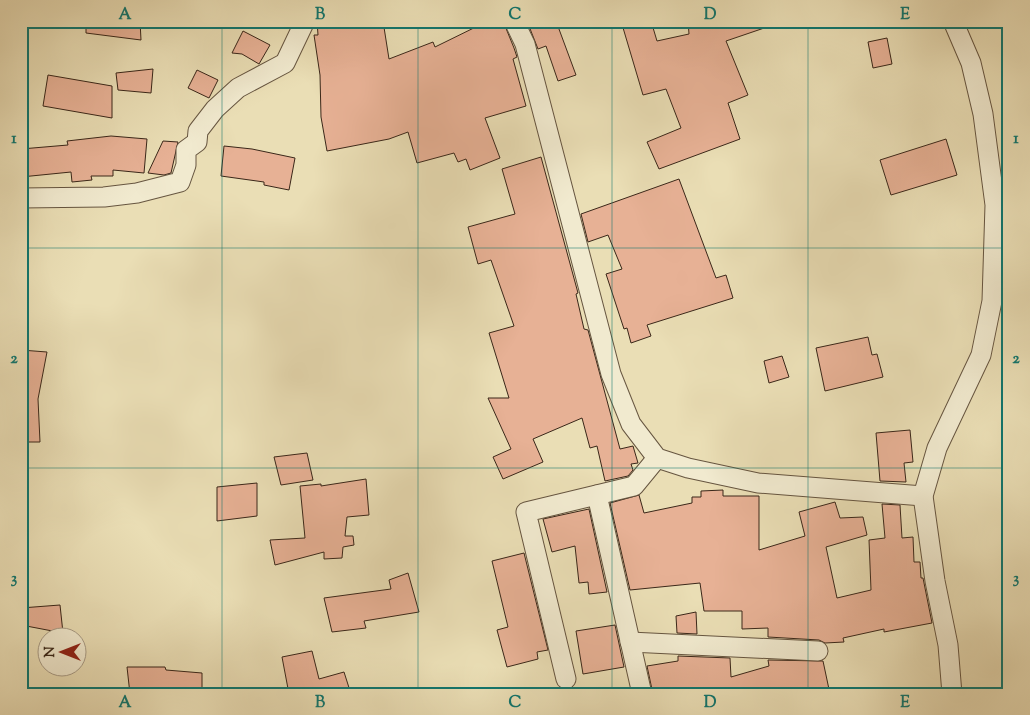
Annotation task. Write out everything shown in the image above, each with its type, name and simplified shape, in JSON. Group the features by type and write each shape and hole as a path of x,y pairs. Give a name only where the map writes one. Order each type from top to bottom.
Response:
{"street":[{"path":"21,198 104,197 136,193 180,182 186,165 186,150 197,142 198,131 215,108 238,88 285,63 305,21"},
{"path":"514,21 525,44 611,374 631,424 657,458 688,468 758,483 923,496"},
{"path":"952,694 948,646 935,581 923,496 937,448 981,355 992,301 995,205 983,114 971,63 953,21"},
{"path":"566,679 526,512 634,486 657,458"},
{"path":"597,495 642,694"},
{"path":"630,642 818,651"}],"building":[{"path":"86,21 140,21 141,40 86,33"},
{"path":"317,21 383,21 389,59 433,42 435,47 488,21 503,21 517,57 513,59 526,106 485,118 500,158 470,170 466,159 458,162 454,153 417,163 408,132 389,139 327,151 321,117 320,75 314,35 318,35"},
{"path":"527,21 556,21 576,75 558,81 546,46 538,49"},
{"path":"621,21 651,21 657,41 689,34 688,21 775,21 776,24 726,41 748,95 728,103 740,139 659,169 647,142 681,128 666,89 643,95"},
{"path":"243,31 270,45 259,64 242,54 232,53"},
{"path":"887,38 892,64 873,68 868,42"},
{"path":"153,69 151,93 118,90 116,73"},
{"path":"197,70 218,80 209,98 188,88"},
{"path":"48,75 112,86 112,118 43,106"},
{"path":"111,136 147,139 144,173 113,170 113,176 91,176 92,180 72,182 71,172 21,177 21,149 68,145 67,141"},
{"path":"946,139 957,175 891,195 880,160"},
{"path":"163,141 178,142 171,173 164,175 148,173"},
{"path":"224,146 252,149 295,158 289,190 264,185 264,182 221,176"},
{"path":"541,157 578,293 576,294 584,329 588,330 620,449 633,446 638,463 631,464 633,470 628,476 605,481 597,446 590,448 582,418 533,439 543,462 503,479 493,457 511,449 488,398 509,398 489,333 514,326 491,260 478,264 468,227 515,214 502,169"},
{"path":"679,179 716,278 726,275 733,298 647,325 651,336 631,343 627,328 624,329 606,274 622,269 608,235 588,242 581,214"},
{"path":"868,337 872,355 877,354 883,377 825,391 816,348"},
{"path":"21,350 47,352 38,399 40,442 21,442"},
{"path":"782,356 789,377 769,383 764,361"},
{"path":"910,430 913,462 904,463 906,482 880,481 876,433"},
{"path":"307,453 313,480 281,485 274,457"},
{"path":"366,479 369,515 347,517 345,536 353,536 354,545 343,547 342,558 324,559 324,552 275,565 270,540 305,538 300,486 321,484 321,486"},
{"path":"257,483 257,516 217,521 217,487"},
{"path":"723,490 723,496 759,496 759,550 805,536 799,512 835,502 840,518 863,517 867,535 826,547 837,598 871,590 869,540 885,538 882,504 900,505 902,538 913,537 914,562 920,562 921,578 923,578 932,623 884,632 884,629 843,638 844,642 825,643 819,640 768,637 768,628 742,629 742,611 704,611 700,583 630,590 610,503 639,495 644,513 692,503 692,497 701,497 701,491"},
{"path":"589,509 607,592 589,594 588,582 579,583 575,546 552,552 543,519"},
{"path":"524,553 548,650 537,652 538,659 507,667 497,630 508,627 492,561"},
{"path":"408,573 419,612 364,621 366,628 332,632 324,598 391,589 389,580"},
{"path":"60,605 62,628 38,628 21,625 21,608"},
{"path":"696,612 697,634 677,633 676,616"},
{"path":"615,625 624,667 583,674 576,631"},
{"path":"312,651 319,679 344,672 351,694 289,694 282,657"},
{"path":"678,656 730,658 731,677 769,666 768,660 823,661 830,694 653,694 647,666 678,661"},
{"path":"127,667 165,667 166,670 202,673 202,694 130,694"}]}
